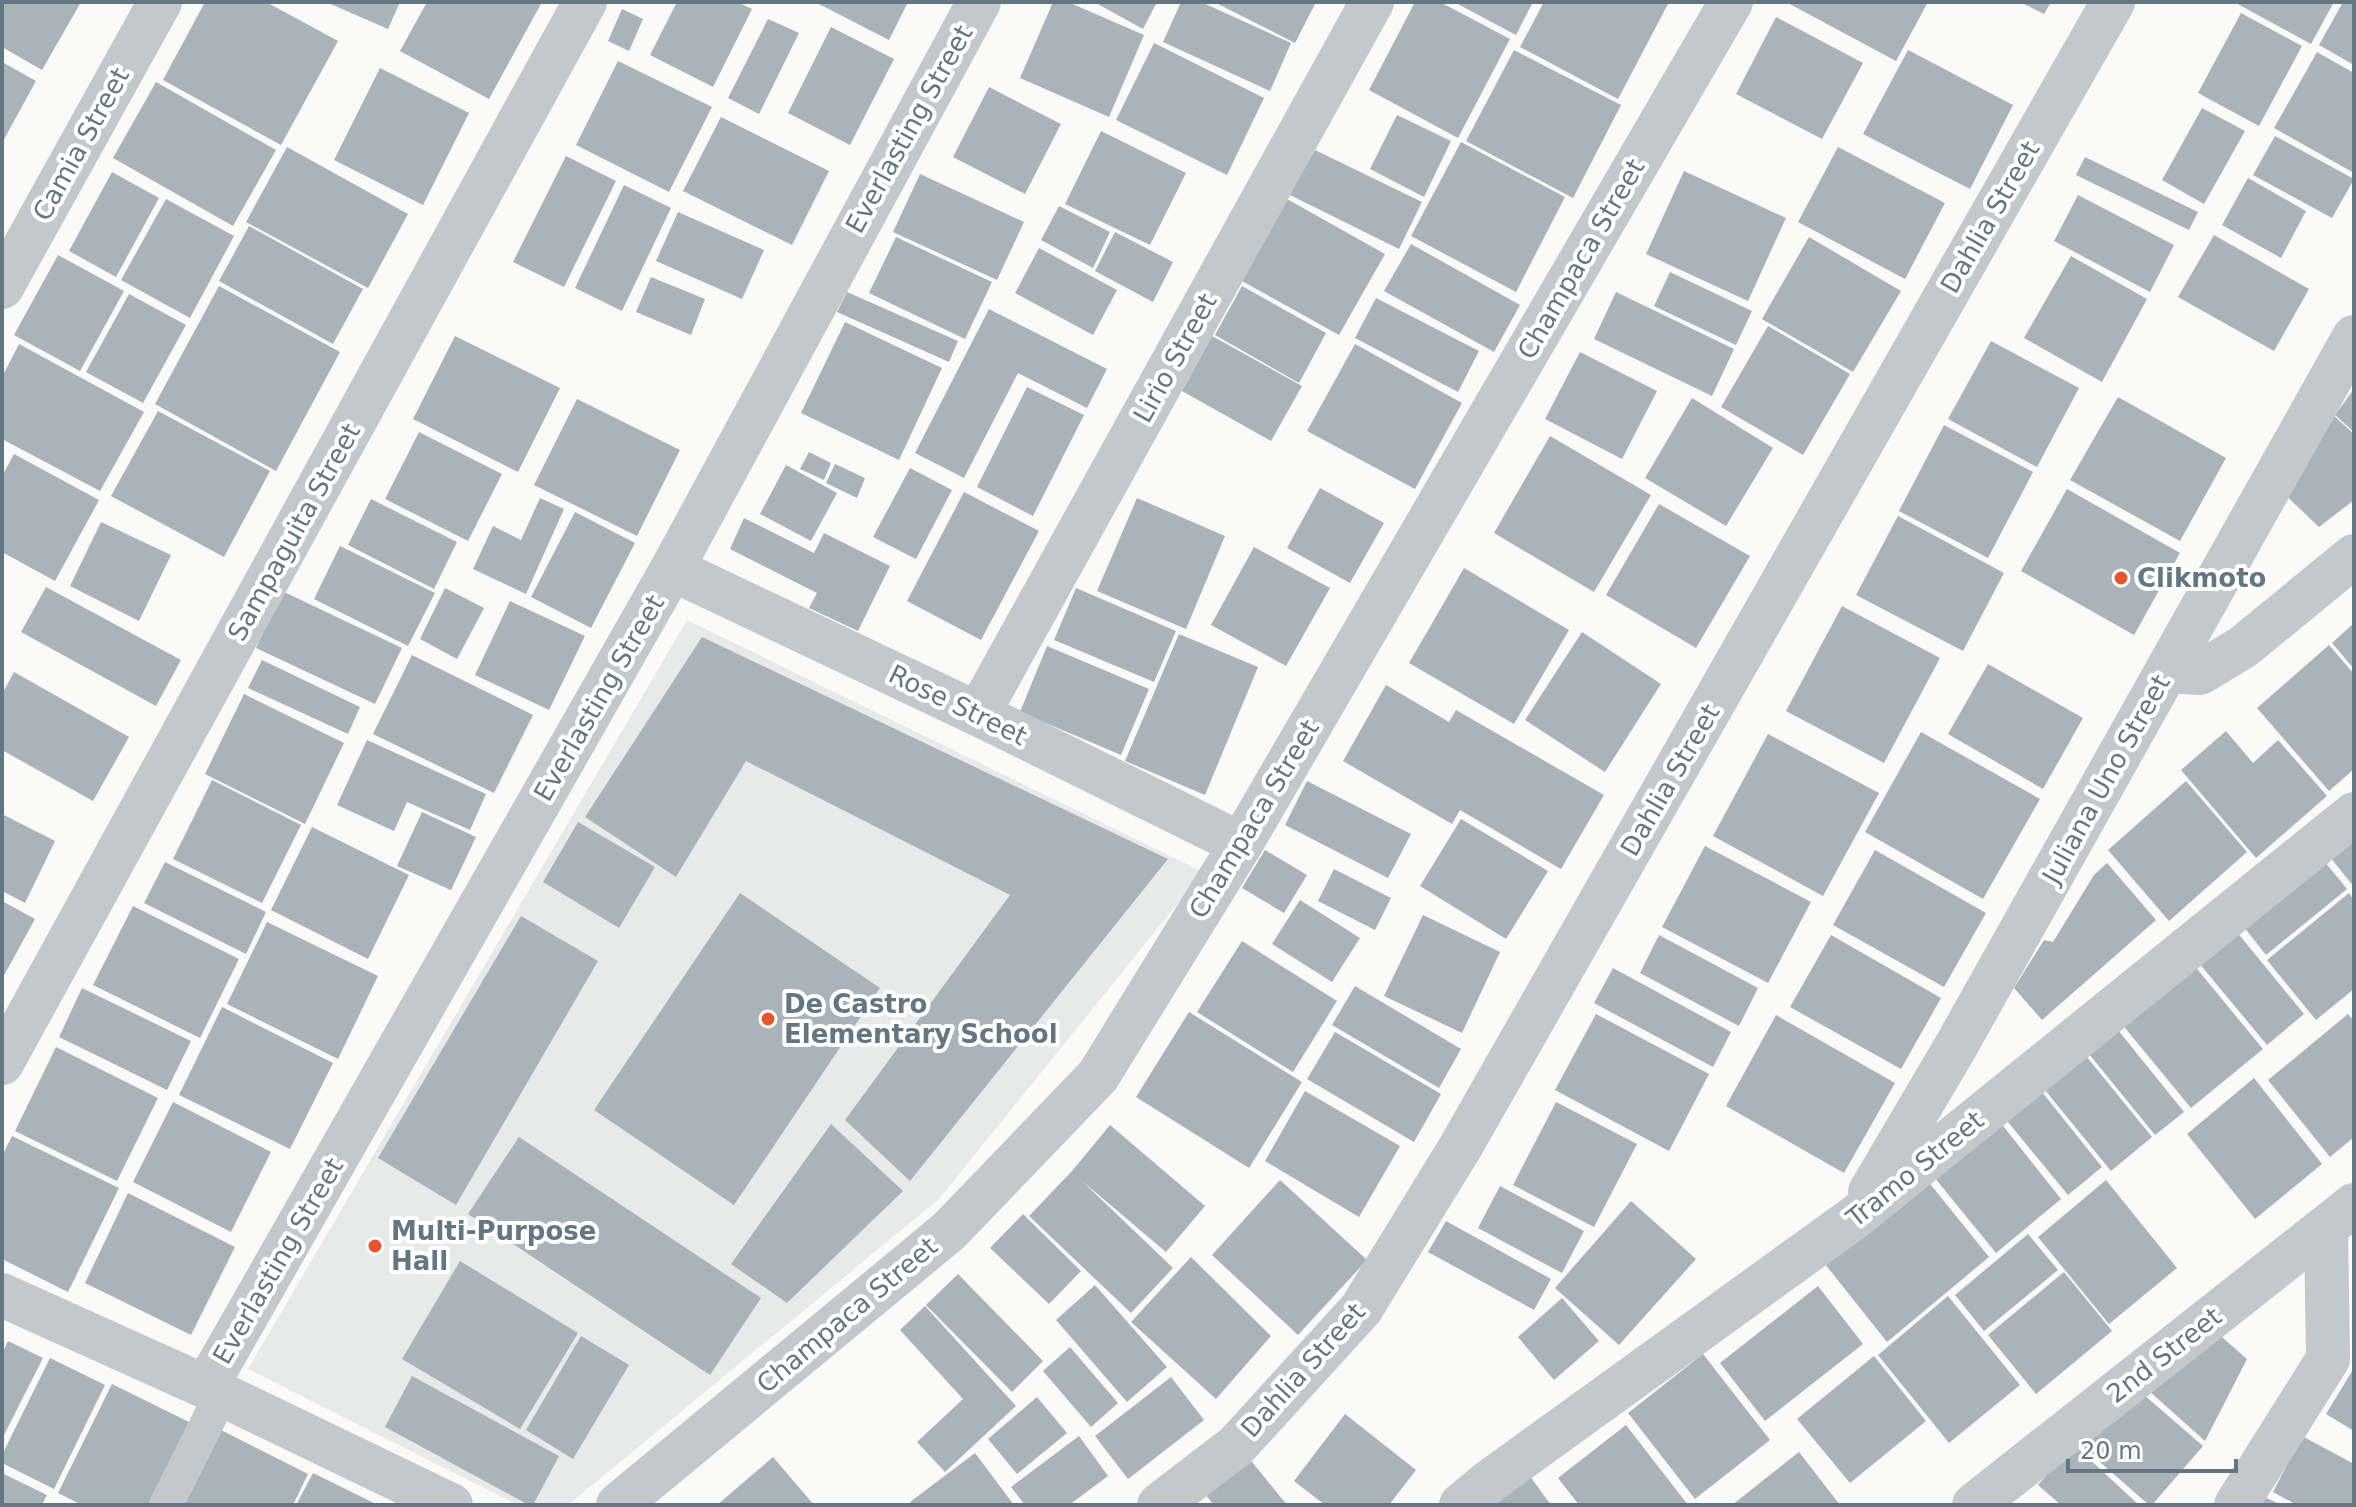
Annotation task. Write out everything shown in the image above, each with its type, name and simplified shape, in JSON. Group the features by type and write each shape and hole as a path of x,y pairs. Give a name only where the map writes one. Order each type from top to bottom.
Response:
{"street":[{"name":"Camia Street","path":"2,287 160,2"},
{"name":"Sampaguita Street","path":"2,1063 585,2"},
{"name":"Everlasting Street","path":"214,1391 672,569 979,2"},
{"name":"Lirio Street","path":"978,714 1372,2"},
{"name":"Champaca Street","path":"618,1505 949,1231 1098,1076 1241,844 1731,2"},
{"name":"Dahlia Street","path":"1159,1505 1236,1446 1361,1309 1461,1146 2113,2"},
{"name":"Juliana Uno Street","path":"1854,1218 1956,1046 2354,337"},
{"path":"2167,671 2200,673 2243,647 2354,556"},
{"name":"Rose Street","path":"672,569 978,714 1241,844"},
{"name":"Tramo Street","path":"1461,1505 1854,1218 2354,814"},
{"path":"2236,1505 2328,1359 2340,1216"},
{"name":"2nd Street","path":"1974,1505 2340,1216"},
{"path":"2,1295 214,1391 451,1505"}],"lane":[{"path":"166,1505 214,1391"}],"shaded area":[{"name":"De Castro Elementary School","path":"687,620 1203,872 939,1199 568,1505 518,1505 248,1369"}],"building":[{"path":"2,2 81,2 42,70 2,47"},
{"path":"205,2 266,2 338,41 281,145 163,80"},
{"path":"326,2 400,2 388,29"},
{"path":"427,2 542,2 489,99 400,51"},
{"path":"677,2 737,2 752,9 713,87 650,55"},
{"path":"815,2 908,2 889,40"},
{"path":"1053,2 1068,2 1144,35 1109,117 1020,78"},
{"path":"1094,2 1157,2 1143,29"},
{"path":"1181,2 1201,2 1291,43 1270,91 1163,42"},
{"path":"1214,2 1316,2 1295,43"},
{"path":"1415,2 1440,2 1510,39 1458,138 1369,90"},
{"path":"1454,2 1533,2 1516,35"},
{"path":"1544,2 1668,4 1618,99 1520,47"},
{"path":"1786,2 1928,2 1896,61"},
{"path":"2020,2 2051,2 2044,14"},
{"path":"2234,2 2334,2 2311,44"},
{"path":"2343,2 2354,2 2354,65 2319,45"},
{"path":"622,9 643,19 629,51 608,41"},
{"path":"2241,13 2302,46 2259,126 2198,93"},
{"path":"1776,17 1863,63 1822,139 1736,94"},
{"path":"768,19 799,33 759,114 728,98"},
{"path":"831,27 894,59 850,145 788,113"},
{"path":"1154,43 1264,98 1227,175 1116,120"},
{"path":"1514,50 1621,105 1573,198 1466,141"},
{"path":"1908,50 2013,105 1970,189 1863,134"},
{"path":"2317,52 2354,73 2354,173 2274,128"},
{"path":"618,61 712,107 669,192 576,145"},
{"path":"2,62 36,81 2,143"},
{"path":"380,68 469,113 423,205 334,160"},
{"path":"156,82 276,150 233,226 113,158"},
{"path":"989,87 1061,124 1025,194 953,157"},
{"path":"2202,108 2245,131 2204,204 2162,180"},
{"path":"1397,115 1451,141 1424,197 1370,169"},
{"path":"721,117 829,171 792,245 683,191"},
{"path":"1101,131 1186,173 1150,245 1065,204"},
{"path":"2275,136 2354,179 2332,218 2253,175"},
{"path":"1461,142 1565,197 1516,292 1411,236"},
{"path":"287,147 408,214 368,288 246,222"},
{"path":"1838,147 1945,203 1905,279 1798,222"},
{"path":"1313,149 1422,202 1399,249 1290,195"},
{"path":"566,156 616,181 564,287 513,262"},
{"path":"2085,157 2198,212 2189,230 2076,175"},
{"path":"1684,171 1786,218 1748,301 1646,254"},
{"path":"112,172 159,198 116,277 69,251"},
{"path":"920,174 1024,222 997,280 893,232"},
{"path":"2248,178 2306,211 2281,258 2222,225"},
{"path":"624,185 671,208 622,311 575,288"},
{"path":"2078,195 2174,245 2150,292 2054,241"},
{"path":"166,199 234,236 190,318 121,280"},
{"path":"1287,199 1385,254 1339,335 1242,281"},
{"path":"1059,206 1110,232 1093,268 1041,240"},
{"path":"678,212 764,250 742,299 656,261"},
{"path":"249,226 363,289 333,344 219,281"},
{"path":"1115,232 1173,262 1153,302 1095,271"},
{"path":"2214,235 2309,289 2274,351 2178,297"},
{"path":"896,237 992,282 965,339 869,293"},
{"path":"1809,237 1901,291 1853,372 1762,319"},
{"path":"1411,244 1520,305 1494,352 1384,291"},
{"path":"1039,248 1117,290 1093,335 1015,293"},
{"path":"58,255 124,291 80,371 14,335"},
{"path":"2071,256 2147,299 2102,382 2024,338"},
{"path":"1670,272 1752,311 1736,345 1654,306"},
{"path":"651,277 705,299 691,335 636,312"},
{"path":"219,286 340,352 276,471 155,404"},
{"path":"1242,286 1326,333 1299,383 1215,335"},
{"path":"847,292 958,341 949,362 837,312"},
{"path":"1616,292 1734,349 1712,396 1594,339"},
{"path":"129,294 186,325 143,403 86,372"},
{"path":"1376,298 1479,351 1458,392 1355,338"},
{"path":"989,309 1107,369 1087,408 1018,373 964,478 915,453"},
{"path":"845,322 942,368 899,460 801,413"},
{"path":"1768,326 1850,374 1803,455 1721,407"},
{"path":"455,336 560,388 518,472 413,419"},
{"path":"1212,336 1302,386 1271,441 1182,391"},
{"path":"1991,341 2079,388 2037,467 1948,419"},
{"path":"19,344 144,412 100,491 2,439 2,377"},
{"path":"1355,344 1462,403 1415,489 1307,431"},
{"path":"1580,352 1657,391 1622,459 1545,419"},
{"path":"1027,387 1084,415 1033,516 977,487"},
{"path":"2354,389 2354,432 2335,415"},
{"path":"2118,397 2226,458 2180,541 2070,480"},
{"path":"1692,398 1773,448 1726,526 1645,478"},
{"path":"577,399 680,450 637,536 534,485"},
{"path":"158,411 270,471 224,557 111,496"},
{"path":"2334,416 2354,434 2354,500 2319,527 2276,486"},
{"path":"1944,425 2033,472 1988,558 1899,511"},
{"path":"419,432 502,474 468,541 385,499"},
{"path":"1550,436 1651,495 1594,592 1494,533"},
{"path":"809,452 831,463 824,480 800,469"},
{"path":"14,454 99,500 55,581 2,552 2,476"},
{"path":"835,464 865,478 857,498 826,483"},
{"path":"786,465 837,493 811,541 760,514"},
{"path":"910,468 952,490 916,559 873,537"},
{"path":"1320,488 1384,523 1350,583 1287,548"},
{"path":"2067,489 2180,553 2134,635 2021,571"},
{"path":"964,492 1039,531 981,640 907,601"},
{"path":"540,498 564,509 526,594 473,569 493,526 521,540"},
{"path":"1137,498 1225,536 1186,629 1097,591"},
{"path":"371,499 457,542 434,589 348,545"},
{"path":"1659,504 1750,556 1696,648 1606,595"},
{"path":"575,512 635,543 591,628 531,597"},
{"path":"1898,516 2004,573 1963,651 1856,595"},
{"path":"744,518 814,553 824,533 890,566 858,631 809,608 817,593 730,549"},
{"path":"101,522 171,555 139,621 70,586"},
{"path":"340,546 435,593 408,646 314,599"},
{"path":"1254,547 1330,588 1286,666 1211,625"},
{"path":"1464,568 1569,630 1514,724 1409,663"},
{"path":"46,587 181,660 156,706 21,632"},
{"path":"445,588 484,608 457,659 420,639"},
{"path":"1076,588 1176,631 1154,682 1054,640"},
{"path":"282,591 402,648 375,704 256,648"},
{"path":"510,601 585,636 549,710 475,675"},
{"path":"1842,606 1940,658 1884,763 1786,711"},
{"path":"2354,623 2354,669 2332,643"},
{"path":"1582,632 1661,684 1605,772 1525,720"},
{"path":"1179,634 1258,667 1205,795 1125,761"},
{"path":"702,637 1168,859 910,1181 845,1120 1010,895 746,761 676,877 585,817"},
{"path":"2329,645 2354,674 2354,769 2329,791 2257,708"},
{"path":"1047,646 1149,689 1121,755 1020,712"},
{"path":"412,655 533,715 494,793 373,734"},
{"path":"262,660 360,707 348,734 248,688"},
{"path":"1988,664 2083,718 2043,789 1948,734"},
{"path":"14,672 129,737 93,801 2,750 2,694"},
{"path":"1386,685 1449,722 1456,710 1604,795 1561,869 1460,810 1452,824 1343,761"},
{"path":"244,694 344,743 305,824 205,774"},
{"path":"2226,731 2253,763 2278,740 2327,796 2256,858 2181,770"},
{"path":"1921,732 2040,799 1983,899 1865,832"},
{"path":"1768,734 1879,793 1823,896 1713,836"},
{"path":"367,740 486,794 470,830 407,802 394,831 337,805"},
{"path":"212,780 301,825 262,903 173,859"},
{"path":"1307,781 1411,834 1388,878 1285,825"},
{"path":"2186,781 2247,852 2169,921 2108,850"},
{"path":"422,812 476,837 451,890 397,866"},
{"path":"2,814 55,841 25,903 2,891"},
{"path":"1461,819 1548,871 1506,939 1420,886"},
{"path":"2354,820 2354,887 2322,847"},
{"path":"578,822 655,867 619,928 543,882"},
{"path":"312,827 409,875 368,959 271,910"},
{"path":"1705,846 1811,902 1768,983 1662,927"},
{"path":"1265,850 1307,875 1284,913 1242,888"},
{"path":"1875,850 1986,913 1944,987 1833,925"},
{"path":"2316,851 2347,889 2266,955 2236,917"},
{"path":"165,862 266,912 246,954 144,903"},
{"path":"2107,863 2156,920 2042,1020 2014,988 2044,940 2053,942 2094,875"},
{"path":"1334,869 1391,898 1375,930 1318,901"},
{"path":"740,893 880,988 734,1205 594,1110"},
{"path":"2349,893 2354,900 2354,989 2316,1020 2267,960"},
{"path":"1300,900 1360,938 1332,982 1272,944"},
{"path":"2,901 35,919 2,979"},
{"path":"133,906 239,959 200,1038 93,985"},
{"path":"1423,915 1500,952 1462,1033 1384,996"},
{"path":"521,916 598,961 456,1205 378,1158"},
{"path":"267,922 378,976 338,1059 227,1004"},
{"path":"2232,926 2304,1014 2267,1045 2194,957"},
{"path":"1659,935 1758,988 1739,1026 1640,973"},
{"path":"1831,935 1941,998 1901,1069 1790,1007"},
{"path":"1242,941 1337,1001 1293,1072 1197,1012"},
{"path":"2193,964 2263,1049 2191,1108 2121,1023"},
{"path":"1613,968 1731,1032 1713,1067 1594,1003"},
{"path":"1355,986 1461,1049 1439,1088 1332,1025"},
{"path":"82,988 191,1041 167,1090 59,1037"},
{"path":"222,1007 333,1063 290,1149 179,1095"},
{"path":"1189,1012 1302,1082 1249,1168 1136,1097"},
{"path":"1596,1014 1709,1074 1669,1151 1555,1090"},
{"path":"2348,1014 2354,1021 2354,1137 2330,1157 2268,1080"},
{"path":"1776,1015 1895,1083 1844,1173 1726,1106"},
{"path":"2114,1025 2184,1112 2155,1135 2085,1049"},
{"path":"1335,1032 1441,1094 1414,1142 1307,1079"},
{"path":"2077,1045 2152,1137 2111,1171 2036,1079"},
{"path":"56,1047 158,1098 117,1181 15,1131"},
{"path":"2254,1078 2322,1164 2255,1219 2187,1134"},
{"path":"2038,1087 2102,1167 2068,1195 2003,1116"},
{"path":"1305,1091 1400,1146 1359,1217 1265,1161"},
{"path":"173,1102 271,1152 231,1232 133,1182"},
{"path":"1556,1102 1637,1144 1594,1227 1513,1185"},
{"path":"2000,1122 2061,1199 1996,1253 1934,1177"},
{"path":"831,1124 903,1191 787,1303 731,1264"},
{"path":"1110,1125 1205,1206 1166,1252 1081,1180 1173,1268 1131,1313 1029,1216"},
{"path":"12,1136 119,1188 68,1292 2,1259 2,1156"},
{"path":"519,1137 761,1298 710,1375 468,1214"},
{"path":"1280,1180 1367,1260 1298,1335 1212,1255"},
{"path":"1927,1180 1989,1257 1887,1342 1825,1264"},
{"path":"2106,1180 2177,1268 2109,1324 2038,1237"},
{"path":"1500,1186 1584,1231 1562,1273 1478,1228"},
{"path":"128,1193 235,1247 191,1335 85,1283"},
{"path":"1631,1201 1696,1259 1619,1345 1555,1288"},
{"path":"1023,1214 1081,1271 1049,1304 990,1248"},
{"path":"1446,1221 1551,1279 1534,1310 1428,1252"},
{"path":"2028,1234 2058,1270 1984,1331 1955,1295"},
{"path":"1191,1257 1271,1336 1216,1399 1131,1322"},
{"path":"460,1261 578,1333 520,1429 402,1359"},
{"path":"2064,1272 2112,1331 2036,1394 1988,1335"},
{"path":"958,1274 1043,1361 1012,1392 926,1305"},
{"path":"1095,1285 1167,1367 1127,1402 1056,1320"},
{"path":"1818,1286 1863,1344 1765,1421 1720,1363"},
{"path":"1948,1296 2020,1385 1949,1443 1878,1355"},
{"path":"1562,1298 1599,1341 1554,1380 1518,1337"},
{"path":"925,1306 1016,1406 945,1472 917,1442 963,1399 900,1330"},
{"path":"2207,1324 2247,1359 2205,1441 2148,1390"},
{"path":"581,1336 629,1365 573,1459 526,1430"},
{"path":"8,1341 43,1358 2,1439 2,1354"},
{"path":"1070,1347 1118,1403 1091,1427 1043,1371"},
{"path":"1703,1354 1770,1440 1695,1499 1628,1413"},
{"path":"1874,1356 1926,1421 1850,1483 1797,1419"},
{"path":"50,1358 105,1385 54,1489 2,1463 2,1455"},
{"path":"2354,1368 2354,1431 2326,1414"},
{"path":"412,1376 559,1456 533,1505 385,1427"},
{"path":"1171,1377 1204,1420 1128,1479 1095,1436"},
{"path":"112,1384 191,1423 151,1505 82,1505 58,1493"},
{"path":"2136,1388 2203,1446 2152,1505 2084,1448"},
{"path":"1037,1397 1067,1433 1017,1474 988,1439"},
{"path":"1345,1414 1416,1470 1389,1505 1325,1505 1294,1481"},
{"path":"1626,1425 1688,1505 1579,1505 1558,1478"},
{"path":"217,1428 308,1474 293,1505 179,1505"},
{"path":"1079,1436 1108,1476 1069,1505 1025,1505 1011,1487"},
{"path":"2302,1436 2354,1464 2354,1505 2297,1505 2273,1492"},
{"path":"2073,1444 2139,1505 2061,1505 2038,1485"},
{"path":"1799,1452 1840,1505 1732,1505"},
{"path":"975,1453 1014,1505 913,1505 910,1502"},
{"path":"773,1457 814,1505 717,1505"},
{"path":"1248,1457 1287,1505 1214,1505 1204,1493"},
{"path":"1524,1468 1551,1505 1473,1505"},
{"path":"2,1473 47,1495 42,1505 2,1505"},
{"path":"313,1473 378,1505 296,1505"},
{"path":"2262,1496 2282,1505 2258,1505"}],"place":[{"name":"Clikmoto","path":"2121,578"},
{"name":"De Castro Elementary School","path":"768,1019"},
{"name":"Multi-Purpose Hall","path":"375,1246"}]}
